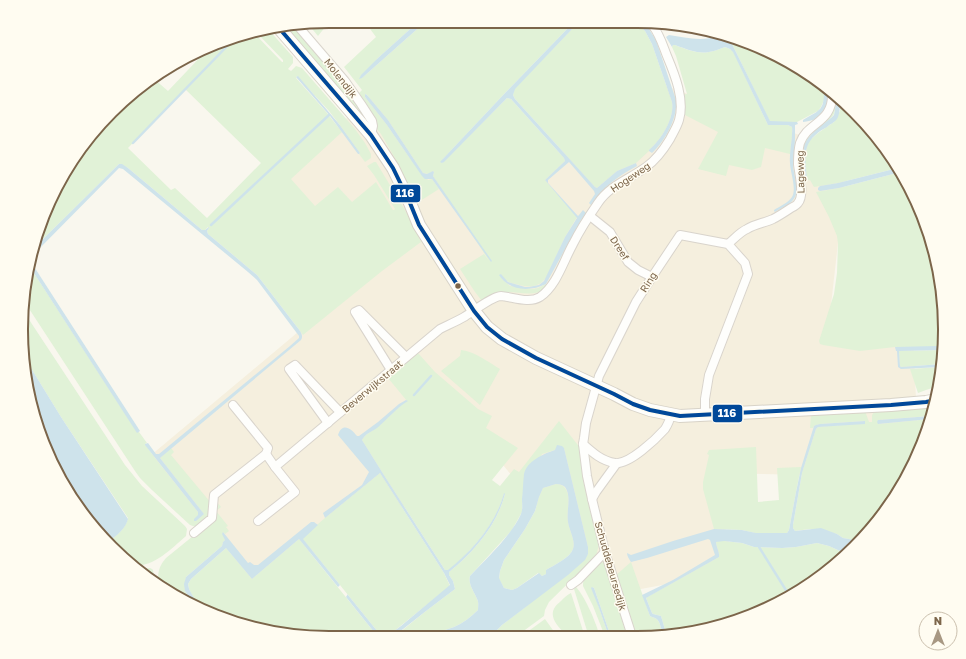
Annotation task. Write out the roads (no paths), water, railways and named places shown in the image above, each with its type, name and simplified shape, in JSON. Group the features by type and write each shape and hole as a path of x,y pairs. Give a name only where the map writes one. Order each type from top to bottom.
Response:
{"main road":[{"name":"Molendijk","path":"283,32 371,135 393,168 419,225 474,311 487,327 502,339 536,358 633,404 650,410 680,416 891,405 929,401"}],"street":[{"name":"Hogeweg","path":"474,311 499,296 533,300 546,292 557,276 573,244 604,195 621,182 646,167 668,143 677,126 681,103 669,62 655,29"},
{"name":"Molendijk","path":"301,30 345,82 361,104 372,121 373,126 371,135"},
{"name":"Lageweg","path":"728,244 745,230 774,219 798,203 802,192 798,164 800,144 806,133 827,114 832,100"},
{"name":"Dreef","path":"590,216 610,232 628,262 638,270 652,277"},
{"name":"Ring","path":"584,444 586,423 599,376 636,302 680,235 728,244"},
{"path":"705,415 705,398 709,375 748,274 745,263 728,244"},
{"path":"391,370 355,312 359,310 406,357"},
{"name":"Beverwijkstraat","path":"275,467 440,330 474,311"},
{"path":"328,423 289,370 295,365 340,412"},
{"path":"194,533 212,518 214,495 266,454 268,448 233,405"},
{"path":"584,444 597,456 608,462 617,464 624,462 640,453 665,429 671,414"},
{"name":"Schuddebeursedijk","path":"584,444 592,499 605,552 630,631"},
{"path":"258,521 295,492 266,454"},
{"path":"592,499 617,464"},
{"path":"571,585 578,580 605,552"}],"water":[{"path":"411,28 418,28 359,79 361,75"},
{"path":"568,28 573,28 515,89 513,95 595,187 597,188 617,171 636,163 637,166 611,182 591,205 589,203 595,194 594,191 569,162 548,180 548,183 578,216 583,210 586,213 546,284 540,287 527,289 514,287 508,284 499,275 501,274 508,282 525,287 539,285 544,281 565,237 577,218 545,180 565,161 564,158 511,99 507,98 444,162 440,162"},
{"path":"642,28 649,29 656,40 676,100 675,114 670,129 662,142 652,153 649,150 658,141 669,122 672,102 652,44"},
{"path":"669,35 700,39 711,37 732,44 770,121 797,122 798,124 795,125 793,166 797,190 795,197 788,204 775,212 774,211 792,197 794,189 790,167 792,127 788,125 768,125 733,52 730,49 725,47 711,52 695,52 675,45 672,47 666,37"},
{"path":"298,76 339,124 360,153 359,154 330,116 296,77"},
{"path":"824,93 829,97 827,108 823,114 810,121 803,122 803,120 821,108"},
{"path":"365,94 388,120 423,173 427,174 433,171 434,172 433,176 492,261 491,262 432,179 425,179 422,176 387,125 365,97"},
{"path":"836,103 839,107 837,119 815,135 807,147 805,159 807,179 805,179 802,157 805,143 815,131 834,115"},
{"path":"119,164 122,164 202,230 209,227 207,231 208,234 257,275 302,335 301,340 160,458 204,514 196,521 194,521 194,519 198,515 198,512 145,444 148,443 156,454 159,454 290,346 299,338 299,336 257,280 123,169 119,168 39,249 41,241"},
{"path":"892,170 895,174 839,188 818,190 820,186"},
{"path":"35,268 140,431 137,433 34,273"},
{"path":"937,346 937,350 899,351 901,367 935,364 935,367 901,369 898,367 897,351 895,347"},
{"path":"31,368 128,519 125,526 112,539 90,513 68,480 59,463 38,408"},
{"path":"406,400 408,401 399,407 362,440 445,570 448,570 457,563 482,536 495,515 504,493 505,494 490,527 476,547 449,572 455,589 401,631 394,631 450,585 444,573 380,473 325,518 323,513 362,485 369,472 338,435 340,431 344,427 359,436"},
{"path":"925,416 924,420 878,424 878,420"},
{"path":"865,421 865,424 818,427 816,429 802,473 793,528 795,531 821,528 843,538 853,540 841,551 817,543 782,548 754,547 742,543 724,541 716,542 719,557 646,598 652,613 661,616 665,629 661,629 658,620 650,616 642,595 673,580 715,555 710,540 708,539 631,562 627,553 631,555 714,529 742,530 756,533 787,533 789,530 801,468 814,426 820,424"},
{"path":"557,445 564,448 588,547 588,554 585,560 496,631 442,631 467,620 478,610 478,601 471,585 470,576 505,539 517,522 522,508 524,474 528,465 541,456 555,450","holes":["556,484 565,487 568,495 568,518 574,543 573,549 569,555 546,570 546,574 542,576 539,573 512,590 504,588 499,578 504,560 535,511 543,488"]},
{"path":"311,522 314,522 318,525 303,539 340,585 338,587 299,539 252,579 226,548 191,579 188,584 195,599 188,596 185,591 184,584 186,577 222,546 225,540 222,534 223,532 248,563 250,562 254,565 258,565"},
{"path":"591,588 594,588 609,631 607,631"},
{"path":"348,594 377,631 373,631 346,597"}],"waterway":[{"path":"133,143 227,46"},
{"path":"211,225 329,115"},
{"path":"414,395 431,376"},
{"path":"759,547 787,591"}]}
